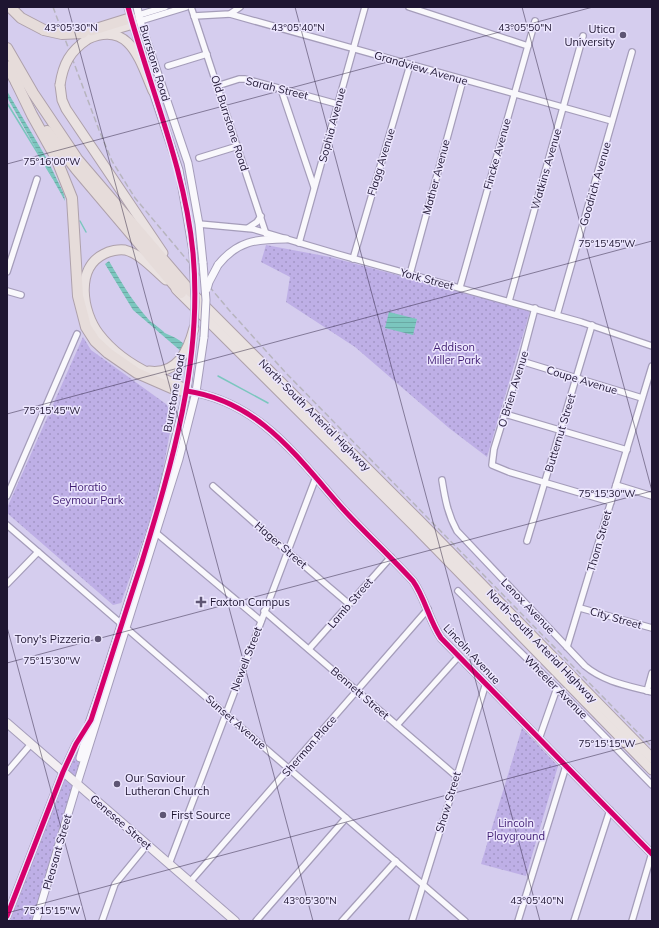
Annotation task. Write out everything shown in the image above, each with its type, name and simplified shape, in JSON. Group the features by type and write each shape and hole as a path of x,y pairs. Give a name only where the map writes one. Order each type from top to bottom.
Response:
{"highway":[{"path":"10,7 20,18 44,30 62,34 86,36 102,33 136,20"},
{"path":"136,20 86,36 69,56 62,71 60,85 62,100 66,109 186,293"},
{"path":"102,33 118,36 132,46 153,91"},
{"name":"North-South Arterial Highway","path":"7,48 37,99 74,154 186,293 419,520 652,758"},
{"name":"North-South Arterial Highway","path":"7,66 53,140 76,169 186,293 652,770"},
{"path":"16,82 32,116 56,158 72,198 78,296 86,327 95,341 108,353 137,373 176,390 192,392"},
{"path":"186,293 137,255 122,250 102,254 87,270 85,279 85,302 93,326 107,344 144,370 178,384 192,392"},
{"path":"144,370 156,372 168,369 177,364 186,352 194,328"}],"main road":[{"name":"Genesee Street","path":"7,723 235,921"}],"street":[{"name":"Burrstone Road","path":"75,782 154,531 192,392 204,337 206,300 203,263 199,224 188,163 136,20 128,7"},
{"name":"Burrstone Road","path":"137,7 136,20 153,91 179,170 193,252 195,302 192,392"},
{"path":"136,20 165,7"},
{"path":"136,20 186,7"},
{"name":"Old Burrstone Road","path":"191,7 267,236"},
{"path":"194,16 230,14 240,7"},
{"name":"Sophia Avenue","path":"299,243 365,7"},
{"path":"409,7 528,46"},
{"name":"Grandview Avenue","path":"230,14 612,121"},
{"name":"Fincke Avenue","path":"460,287 535,21"},
{"name":"Watkins Avenue","path":"509,301 583,36"},
{"name":"Goodrich Avenue","path":"557,315 632,52"},
{"path":"168,66 206,54"},
{"name":"Flagg Avenue","path":"353,259 410,65"},
{"name":"Sarah Street","path":"217,86 239,79 245,79 337,104"},
{"name":"Mather Avenue","path":"410,274 464,80"},
{"path":"281,89 314,187"},
{"path":"199,158 238,146"},
{"path":"7,272 37,178"},
{"path":"247,228 257,222 261,216"},
{"path":"199,224 247,228 267,236 286,239"},
{"path":"206,300 209,282 218,265 232,250 245,243 267,236"},
{"name":"York Street","path":"286,239 353,259 535,308 592,325 652,346"},
{"path":"7,291 21,295"},
{"name":"O Brien Avenue","path":"535,308 491,462 495,467 545,482"},
{"name":"Butternut Street","path":"527,541 592,325"},
{"path":"7,496 77,334"},
{"name":"Coupe Avenue","path":"521,361 642,398"},
{"name":"Thorn Street","path":"567,646 580,608 652,366"},
{"name":"Lincoln Avenue","path":"192,392 219,398 235,405 263,423 292,450 344,510 413,580 422,593 436,631 539,739 652,853"},
{"path":"505,414 627,450"},
{"name":"Newell Street","path":"169,864 316,477"},
{"name":"Lenox Avenue","path":"442,480 445,500 451,519 457,531 585,666 599,676 650,692"},
{"path":"545,482 611,502"},
{"path":"616,485 652,496"},
{"name":"Hager Street","path":"213,486 349,604"},
{"name":"Sunset Avenue","path":"7,525 290,768 465,921"},
{"path":"154,531 238,604 261,621"},
{"path":"7,584 38,552"},
{"name":"Lamb Street","path":"309,649 391,556"},
{"name":"Wheeler Avenue","path":"458,591 557,688 652,786"},
{"name":"City Street","path":"580,608 652,628"},
{"name":"Sherman Place","path":"190,882 428,609"},
{"name":"Bennett Street","path":"264,611 456,776"},
{"name":"Burrstone Road","path":"7,916 63,772 76,744 91,720 124,626"},
{"path":"397,725 459,656"},
{"path":"650,692 652,673"},
{"name":"Shaw Street","path":"412,921 486,683"},
{"path":"539,739 557,688"},
{"path":"75,782 91,720"},
{"path":"7,772 31,744"},
{"path":"518,921 566,766"},
{"name":"Pleasant Street","path":"36,921 75,782"},
{"path":"574,921 610,810"},
{"path":"256,921 346,818"},
{"path":"102,921 115,884 147,845"},
{"path":"632,921 652,853"},
{"path":"342,921 396,861"}],"green space":[{"name":"Addison Miller Park","path":"266,245 330,257 530,311 487,457 449,428 355,347 286,302 290,277 261,262"},
{"name":"Horatio Seymour Park","path":"83,337 91,350 166,404 170,410 171,426 160,487 121,603 113,605 7,513 7,508"},
{"name":"Lincoln Playground","path":"522,728 558,766 526,876 481,864"},
{"path":"86,739 33,921 10,921 47,820 74,755"}],"shaded area":[{"path":"7,91 47,159 64,194 65,201 7,97"},
{"path":"109,261 130,296 149,320 160,330 183,343 186,347 183,353 133,310 105,264"},
{"path":"389,312 417,319 413,335 385,328"}],"waterway":[{"path":"7,103 53,178"},
{"path":"80,221 86,232"},
{"path":"153,324 163,332"},
{"path":"218,376 268,403"}],"railway":[{"path":"53,7 112,161 135,198 229,310 285,372 652,747"}],"cycle path":[{"path":"7,916 63,772 76,744 91,720 164,489 174,450 189,372 195,293 193,253 189,221 175,159 128,7"},
{"path":"187,391 213,397 236,407 256,419 293,452 343,509 413,581 441,638 652,854"}],"place":[{"name":"Utica University","path":"623,35"},
{"name":"Faxton Campus","path":"201,602"},
{"name":"Tony's Pizzeria","path":"98,639"},
{"name":"Our Saviour Lutheran Church","path":"117,784"},
{"name":"First Source","path":"163,815"}]}
